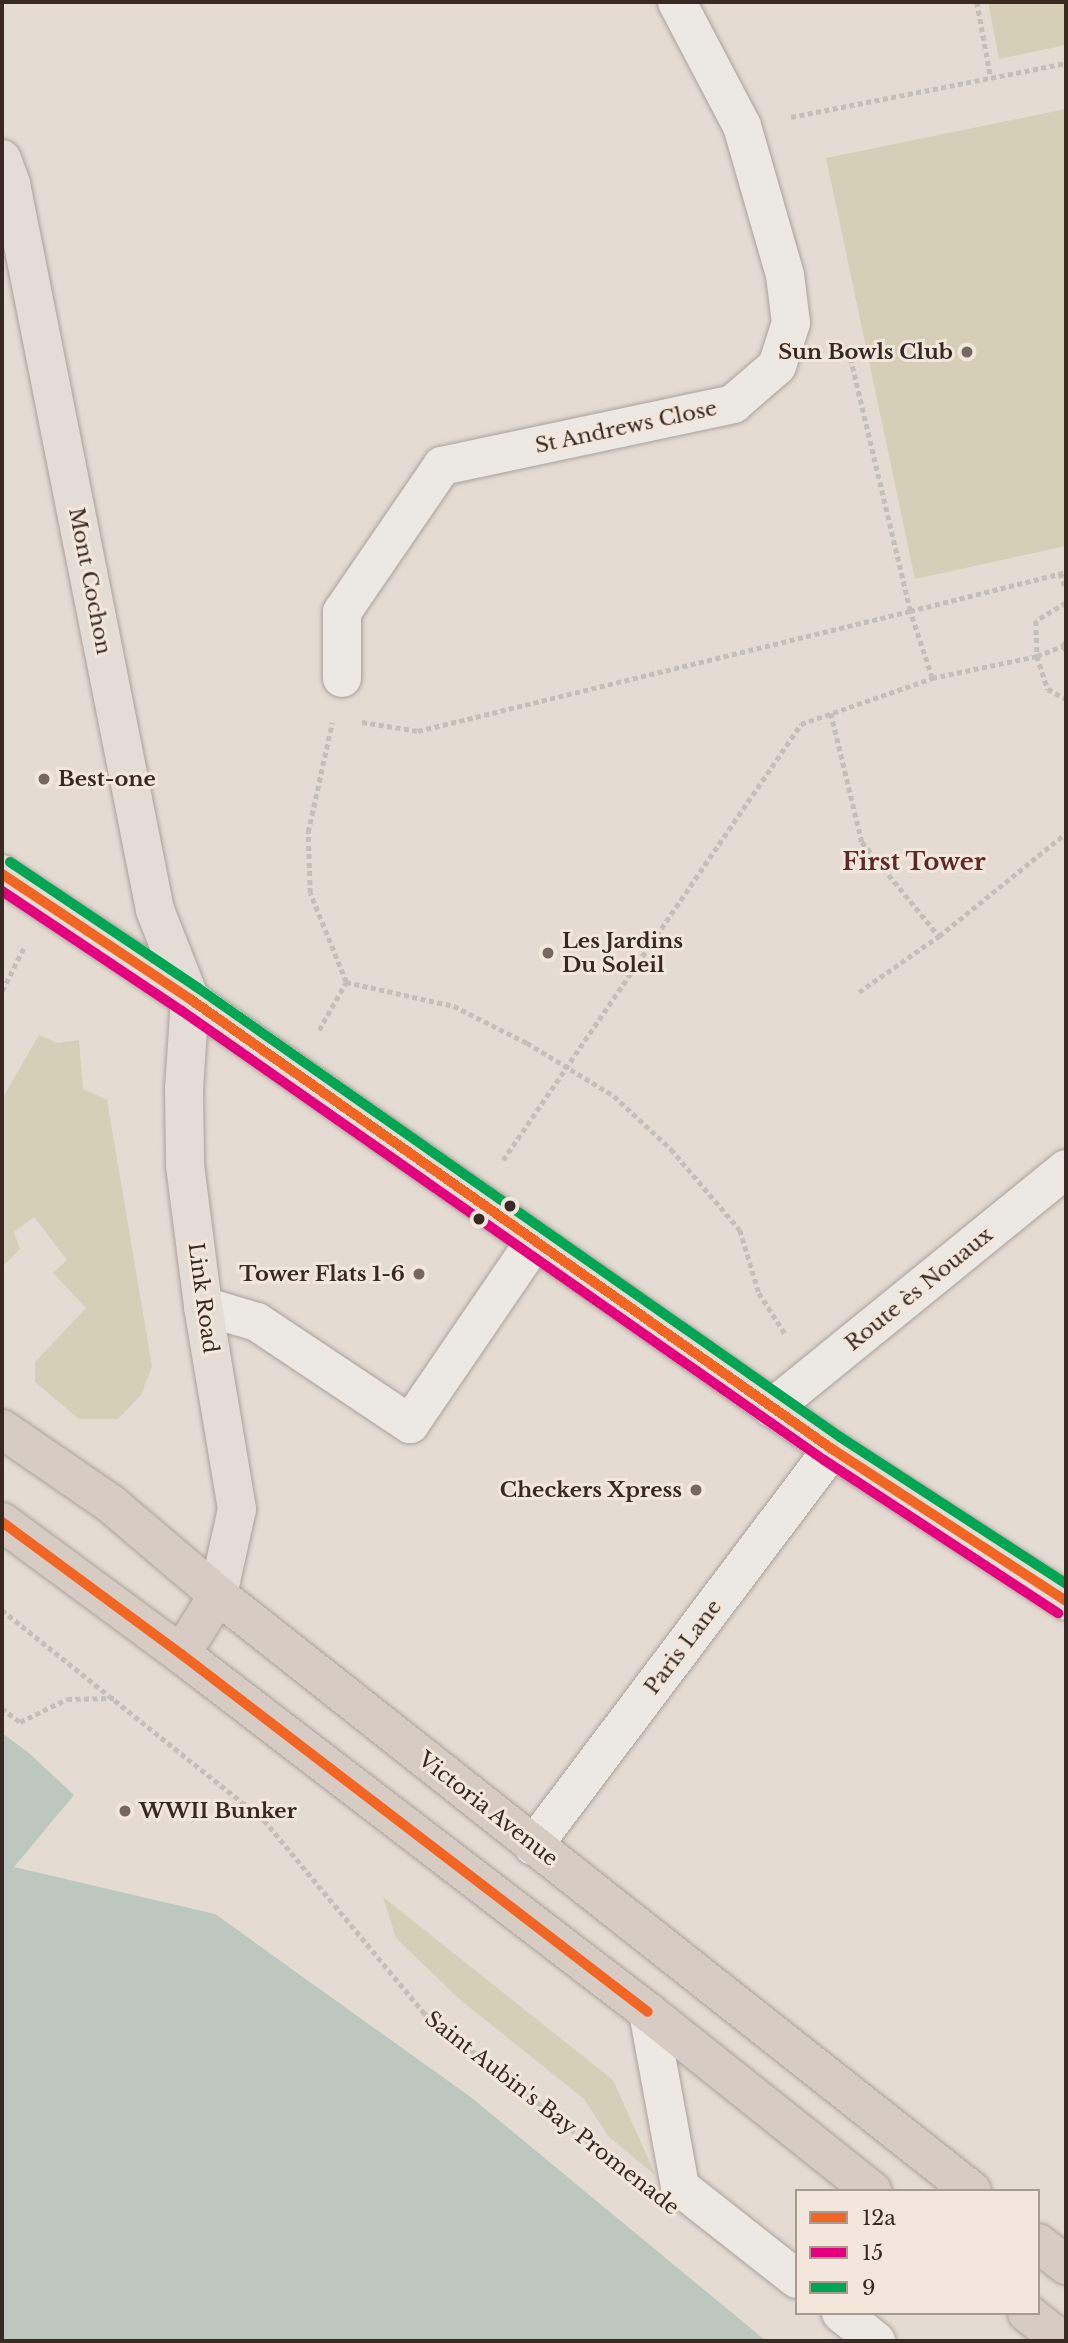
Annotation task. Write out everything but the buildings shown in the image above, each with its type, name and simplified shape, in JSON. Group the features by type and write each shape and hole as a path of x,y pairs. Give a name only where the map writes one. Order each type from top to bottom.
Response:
{"highway":[{"name":"Victoria Avenue","path":"2,1429 111,1504 218,1595 969,2189"},
{"path":"2,1522 181,1654 648,2012 869,2189"},
{"path":"181,1654 218,1595"},
{"path":"1040,2244 1066,2264"},
{"path":"1030,2315 1062,2341"}],"main road":[{"name":"Mont Cochon","path":"2,159 11,184 155,910 190,999"},
{"path":"2,874 190,999 832,1449 1066,1601"},
{"name":"Link Road","path":"190,999 184,1090 185,1165 203,1306 237,1509 218,1595"}],"street":[{"name":"St Andrews Close","path":"342,678 342,612 442,466 733,404 777,366 791,323 785,275 742,126 677,2"},
{"name":"Route ès Nouaux","path":"772,1408 1066,1170"},
{"path":"203,1306 257,1322 410,1424 535,1241"},
{"name":"Paris Lane","path":"533,1846 832,1449"},
{"path":"648,2012 680,2187 795,2277"},
{"path":"844,2315 876,2341"}],"path":[{"path":"977,2 991,78"},
{"path":"742,126 1066,63"},
{"path":"791,323 849,352 910,611 932,678"},
{"path":"333,718 418,731 1063,572 1066,589"},
{"path":"1066,603 1036,621 1037,656 1048,690 1066,699"},
{"path":"474,1198 568,1068 801,724 932,678 1037,656 1065,646"},
{"path":"342,678 308,832 310,893 346,982"},
{"path":"831,713 862,842 939,936"},
{"path":"859,992 939,936 1066,833"},
{"path":"346,982 454,1006 527,1043 614,1096 671,1149 740,1230 759,1293 812,1376"},
{"path":"295,1072 346,982"},
{"name":"Saint Aubin's Bay Promenade","path":"2,1610 264,1820 424,2013 632,2177"},
{"path":"2,1708 20,1722 67,1699 115,1698"}],"shaded area":[{"path":"988,2 1066,2 1066,45 999,59"},
{"name":"Sun Bowls Club","path":"1066,109 1066,546 915,579 826,158"},
{"path":"39,1035 58,1043 79,1040 83,1089 107,1100 152,1366 141,1395 118,1419 79,1419 35,1382 35,1362 86,1308 53,1273 67,1260 34,1217 14,1232 20,1249 2,1267 2,1099"},
{"path":"2,1733 29,1753 74,1795 14,1867 215,1914 472,2098 766,2341 2,2341"},
{"path":"383,1897 613,2080 656,2176 608,2136 584,2099 458,1998 396,1938"}],"transit line":[{"name":"9","path":"10,862 198,988 840,1437 1066,1584"},
{"name":"12a","path":"2,874 190,999 832,1449 1066,1601"},
{"name":"15","path":"2,891 182,1011 824,1460 1058,1613"},
{"name":"12a","path":"2,1522 181,1654 648,2012"}],"place":[{"name":"Sun Bowls Club","path":"967,352"},
{"name":"Best-one","path":"44,779"},
{"name":"Les Jardins Du Soleil","path":"548,953"},
{"name":"Tower Flats 1-6","path":"419,1274"},
{"name":"Checkers Xpress","path":"696,1490"},
{"name":"WWII Bunker","path":"125,1811"}],"district":[{"name":"First Tower","path":"914,862"}]}
